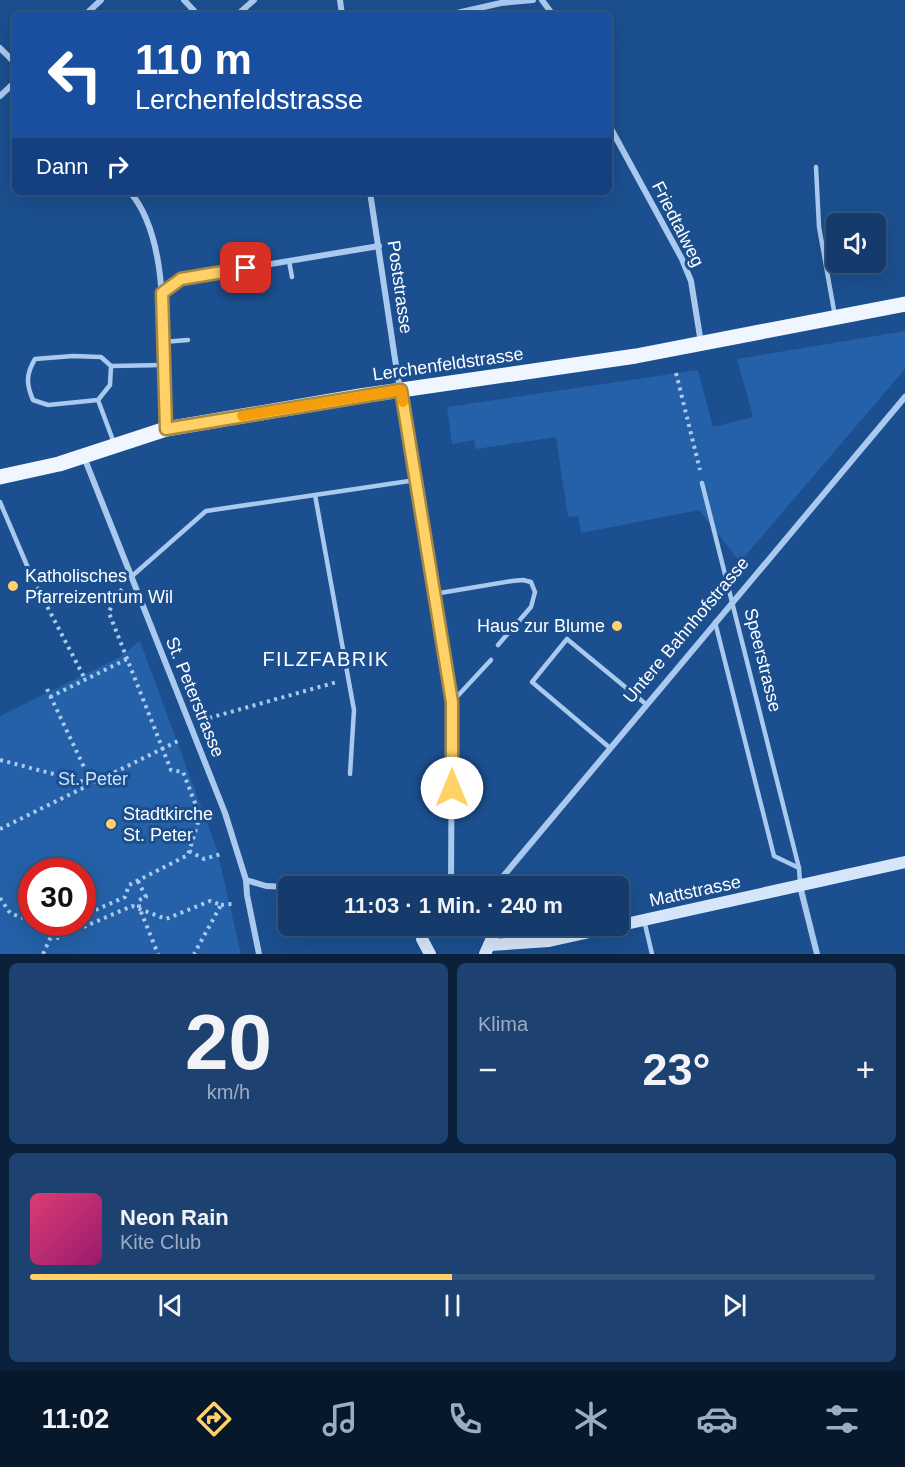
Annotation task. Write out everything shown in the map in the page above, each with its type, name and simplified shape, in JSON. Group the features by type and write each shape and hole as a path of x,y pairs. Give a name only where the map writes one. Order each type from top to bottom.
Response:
{"main road":[{"name":"Lerchenfeldstrasse","path":"0,477 84,456 166,429 401,390 636,356 905,304"}],"street":[{"path":"88,12 100,0"},
{"path":"184,0 195,12"},
{"path":"240,12 254,0"},
{"path":"461,12 501,3 532,0"},
{"path":"0,48 12,60"},
{"path":"0,96 12,85"},
{"name":"Friedtalweg","path":"612,130 633,162 645,192 682,259 691,281 701,343"},
{"path":"133,195 141,205 155,249 162,293 166,429"},
{"name":"Poststrasse","path":"370,195 452,702 451,876"},
{"path":"162,293 181,279 379,246"},
{"name":"Untere Bahnhofstrasse","path":"503,876 905,397"},
{"name":"St. Peterstrasse","path":"84,456 225,813 246,880 259,954"},
{"name":"Mattstrasse","path":"488,950 549,941 905,862"},
{"path":"246,880 266,886 278,887"},
{"name":"Speerstrasse","path":"800,886 817,954"},
{"path":"422,936 426,952"}],"lane":[{"path":"816,167 819,227 835,316"},
{"path":"289,261 292,277"},
{"path":"164,342 188,340"},
{"path":"111,366 110,386 98,400 48,405 33,400 27,388 28,371 35,359 73,356 101,357 111,366 164,364"},
{"path":"98,400 115,446"},
{"path":"131,577 206,511 416,480"},
{"name":"Speerstrasse","path":"702,483 799,868 800,886"},
{"path":"315,495 354,710 350,774"},
{"path":"0,502 31,575"},
{"path":"434,594 523,580 531,582 535,592 531,607 498,645"},
{"path":"716,622 774,856 799,868"},
{"path":"610,748 532,682 567,639 646,705"},
{"path":"452,702 491,660"},
{"path":"644,920 652,954"}],"path":[{"path":"676,373 702,483"},
{"path":"96,910 125,897 129,885 188,855 200,816 183,772 171,770 109,613 114,598 123,588"},
{"path":"45,601 85,679"},
{"path":"50,697 127,660"},
{"path":"190,724 348,678"},
{"path":"47,689 92,784"},
{"path":"0,828 180,740"},
{"path":"0,760 92,784"},
{"path":"189,851 204,858 221,854"},
{"path":"138,881 146,897 139,900 140,907 158,954"},
{"path":"0,898 10,913 18,916"},
{"path":"96,922 132,906 140,907 166,919 210,901 221,905 232,904"},
{"path":"194,954 221,905"},
{"path":"43,954 51,936"}],"green space":[{"path":"905,331 905,369 740,562 699,510 581,533 578,516 568,517 556,437 476,449 474,440 452,444 447,407 698,370 713,427 753,417 737,359"},
{"name":"St. Peter","path":"140,641 217,850 241,954 0,954 0,716 118,658"}],"slow traffic":[{"path":"242,416 401,390 403,402"}],"place":[{"name":"Katholisches Pfarreizentrum Wil","path":"13,586"},
{"name":"Haus zur Blume","path":"617,626"},
{"name":"Stadtkirche St. Peter","path":"111,824"}],"district":[{"name":"FILZFABRIK","path":"326,659"}],"route":[{"path":"246,268 181,279 162,293 166,429 401,390 452,702 452,788"}]}
